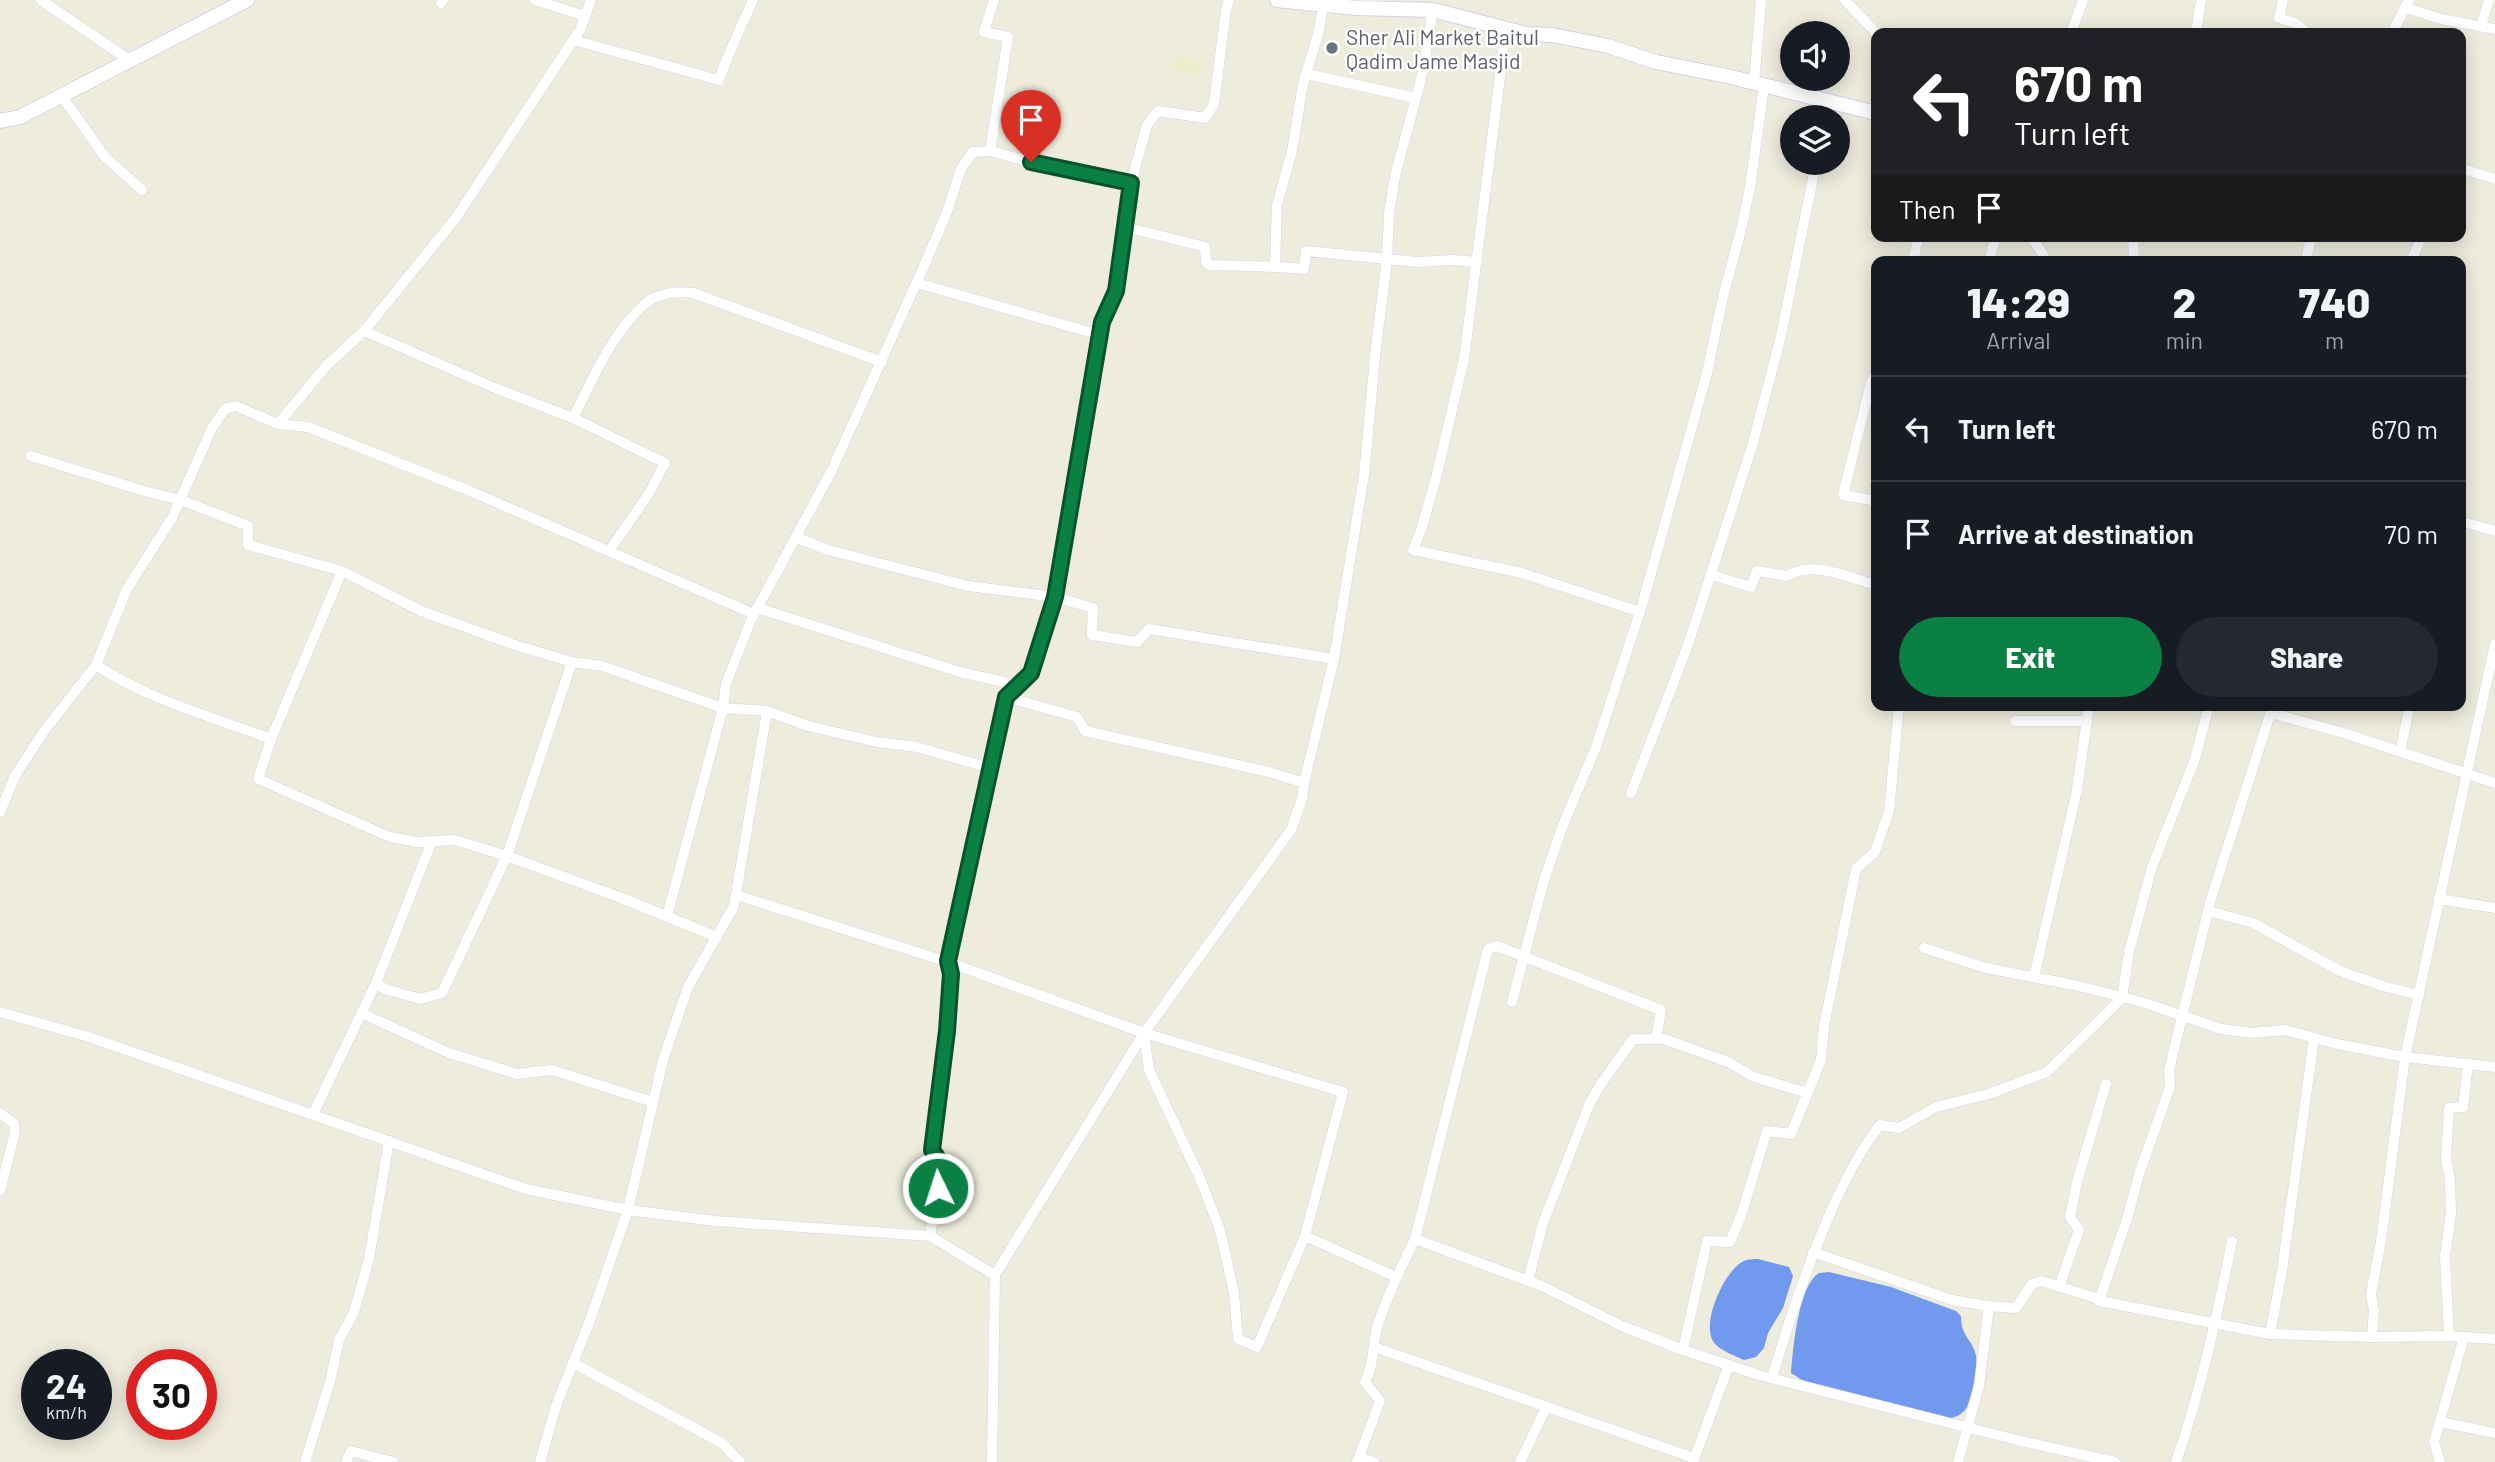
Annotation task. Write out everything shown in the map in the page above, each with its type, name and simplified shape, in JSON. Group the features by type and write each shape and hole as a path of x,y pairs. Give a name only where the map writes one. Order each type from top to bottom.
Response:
{"street":[{"path":"41,0 129,60"},
{"path":"0,121 20,117 247,0"},
{"path":"535,0 584,16"},
{"path":"278,424 326,366 364,331 455,219 580,30 591,0"},
{"path":"573,40 719,80 753,0"},
{"path":"990,151 1008,37 984,32 994,0"},
{"path":"930,1236 942,1165 932,1150 947,1031 951,974 948,961 1006,697 1031,673 1055,597 1102,322 1116,291 1131,183 1147,125 1158,111 1205,118 1214,104 1229,0"},
{"path":"1512,1002 1544,880 1595,747 1640,612 1707,373 1750,187 1759,86 1761,0"},
{"path":"1845,0 1871,28"},
{"path":"1856,12 1858,0"},
{"path":"2073,28 2083,0"},
{"path":"2197,28 2201,0"},
{"path":"2283,0 2279,18 2297,23 2302,28"},
{"path":"2481,26 2489,0"},
{"path":"1284,1 1433,10 1506,29 1608,46 1656,62 1727,76 1871,112"},
{"path":"2395,28 2407,4 2441,19 2495,29"},
{"path":"1275,266 1277,205 1292,151 1303,85 1319,31 1322,5"},
{"path":"992,1462 995,1275 1144,1032 1291,830 1302,799 1334,659 1364,475 1387,260 1389,213 1395,176 1422,75 1433,10"},
{"path":"1506,29 1464,359 1436,478 1421,530 1412,550 1522,573 1640,612"},
{"path":"1307,74 1416,99"},
{"path":"61,95 105,157 142,190"},
{"path":"1829,101 1829,105"},
{"path":"667,916 723,708 726,684 756,611 832,470 854,416 882,362 947,212 961,169 973,152 990,151 1131,183"},
{"path":"2466,170 2495,179"},
{"path":"1631,793 1689,645 1769,386 1814,175"},
{"path":"1125,227 1205,247 1206,262 1209,265 1304,269 1306,251 1427,263 1453,260 1477,262"},
{"path":"917,283 1100,335"},
{"path":"573,418 604,359 629,321 647,303 663,294 692,293 882,362"},
{"path":"364,331 497,389 573,418 665,463 648,495 609,551"},
{"path":"1871,383 1843,495 1871,499"},
{"path":"0,812 15,776 44,731 96,665 127,589 172,518 212,428 225,408 236,406 278,424 308,427 470,491 756,611 960,672 1018,685"},
{"path":"31,456 144,492 181,500 248,526 248,545 342,571 421,611 517,646 572,662 602,666 723,708 767,711 808,726 877,742 917,747 990,768"},
{"path":"2466,523 2495,531"},
{"path":"795,537 828,550 968,586 1055,597 1093,608 1092,635 1137,642 1149,629 1334,659"},
{"path":"1712,575 1751,587 1757,571 1787,576 1815,568 1871,584"},
{"path":"342,571 271,739 258,779 390,836 417,842 455,840 507,856 717,937"},
{"path":"2372,1337 2374,1311 2371,1294 2381,1241 2405,1057 2495,643"},
{"path":"376,983 385,989 420,999 442,993 507,856 572,662"},
{"path":"96,665 116,678 158,697 271,739"},
{"path":"1006,697 1077,717 1085,731 1269,772 1304,783"},
{"path":"540,1462 556,1406 628,1210 663,1060 688,987 734,906 767,711"},
{"path":"1683,1350 1707,1241 1730,1242 1741,1216 1767,1131 1791,1134 1821,1060 1824,1026 1856,869 1875,852 1889,811 1898,711"},
{"path":"2034,977 2077,790 2088,711"},
{"path":"1772,1378 1792,1309 1813,1252 1844,1182 1880,1125 1899,1128 1936,1107 1989,1094 2047,1072 2122,998 2129,953 2152,867 2195,760 2207,711"},
{"path":"2099,1301 2170,1087 2169,1070 2208,911 2271,711"},
{"path":"2278,711 2495,783"},
{"path":"2400,751 2409,711"},
{"path":"2015,721 2087,721"},
{"path":"313,1114 376,983 432,841"},
{"path":"736,895 948,961 1144,1032 1343,1092 1305,1236 1257,1347 1238,1339 1234,1293 1220,1230 1199,1176 1149,1070 1144,1032"},
{"path":"2439,899 2495,908"},
{"path":"2208,911 2253,923 2340,971 2419,995"},
{"path":"1374,1462 1358,1460 1380,1401 1365,1382 1372,1368 1377,1327 1396,1277 1415,1239 1488,949 1497,946 1661,1010 1656,1039"},
{"path":"1924,948 1986,968 2122,998 2221,1029 2252,1033 2285,1030 2405,1057 2495,1067"},
{"path":"0,1012 89,1037 526,1189 628,1210 715,1221 930,1236 995,1275"},
{"path":"361,1013 449,1053 517,1074 552,1070 653,1102"},
{"path":"2270,1334 2282,1271 2314,1038"},
{"path":"1528,1281 1543,1223 1589,1105 1633,1039 1664,1039 1728,1062 1754,1077 1808,1093"},
{"path":"2449,1336 2445,1256 2451,1214 2446,1159 2449,1108 2463,1107 2468,1064"},
{"path":"2059,1287 2079,1230 2070,1217 2077,1182 2106,1084"},
{"path":"0,1113 14,1124 15,1132 0,1191"},
{"path":"305,1462 330,1382 339,1340 354,1312 369,1259 389,1141"},
{"path":"1305,1236 1396,1277"},
{"path":"1415,1239 1528,1281 1622,1326 1729,1365 1966,1427 2115,1462"},
{"path":"2176,1462 2188,1429 2216,1322 2232,1241"},
{"path":"1813,1252 1952,1300 1989,1306 2016,1308 2032,1284 2041,1282 2099,1301 2270,1334 2495,1339"},
{"path":"1958,1462 1979,1386 1989,1306"},
{"path":"2440,1462 2434,1442 2463,1337"},
{"path":"1374,1347 1693,1460 1729,1365"},
{"path":"573,1363 722,1443 740,1462"},
{"path":"1520,1462 1546,1408"},
{"path":"2440,1422 2495,1433"},
{"path":"346,1462 351,1451 393,1462"}],"shaded area":[{"path":"1171,53 1201,63 1199,77 1170,67"}],"water":[{"path":"1758,1259 1789,1267 1793,1276 1783,1308 1768,1333 1764,1348 1756,1357 1744,1360 1715,1344 1710,1325 1716,1300 1728,1276 1742,1262"},
{"path":"1829,1272 1891,1287 1956,1311 1961,1316 1963,1329 1974,1350 1976,1361 1972,1392 1963,1412 1945,1419 1802,1380 1791,1373 1801,1304 1812,1280 1819,1273"}],"place":[{"name":"Sher Ali Market Baitul Qadim Jame Masjid","path":"1332,48"}],"route":[{"path":"938,1188 942,1165 932,1150 947,1031 951,974 948,961 1006,697 1031,673 1055,597 1102,322 1116,291 1131,183 1031,162"}]}
